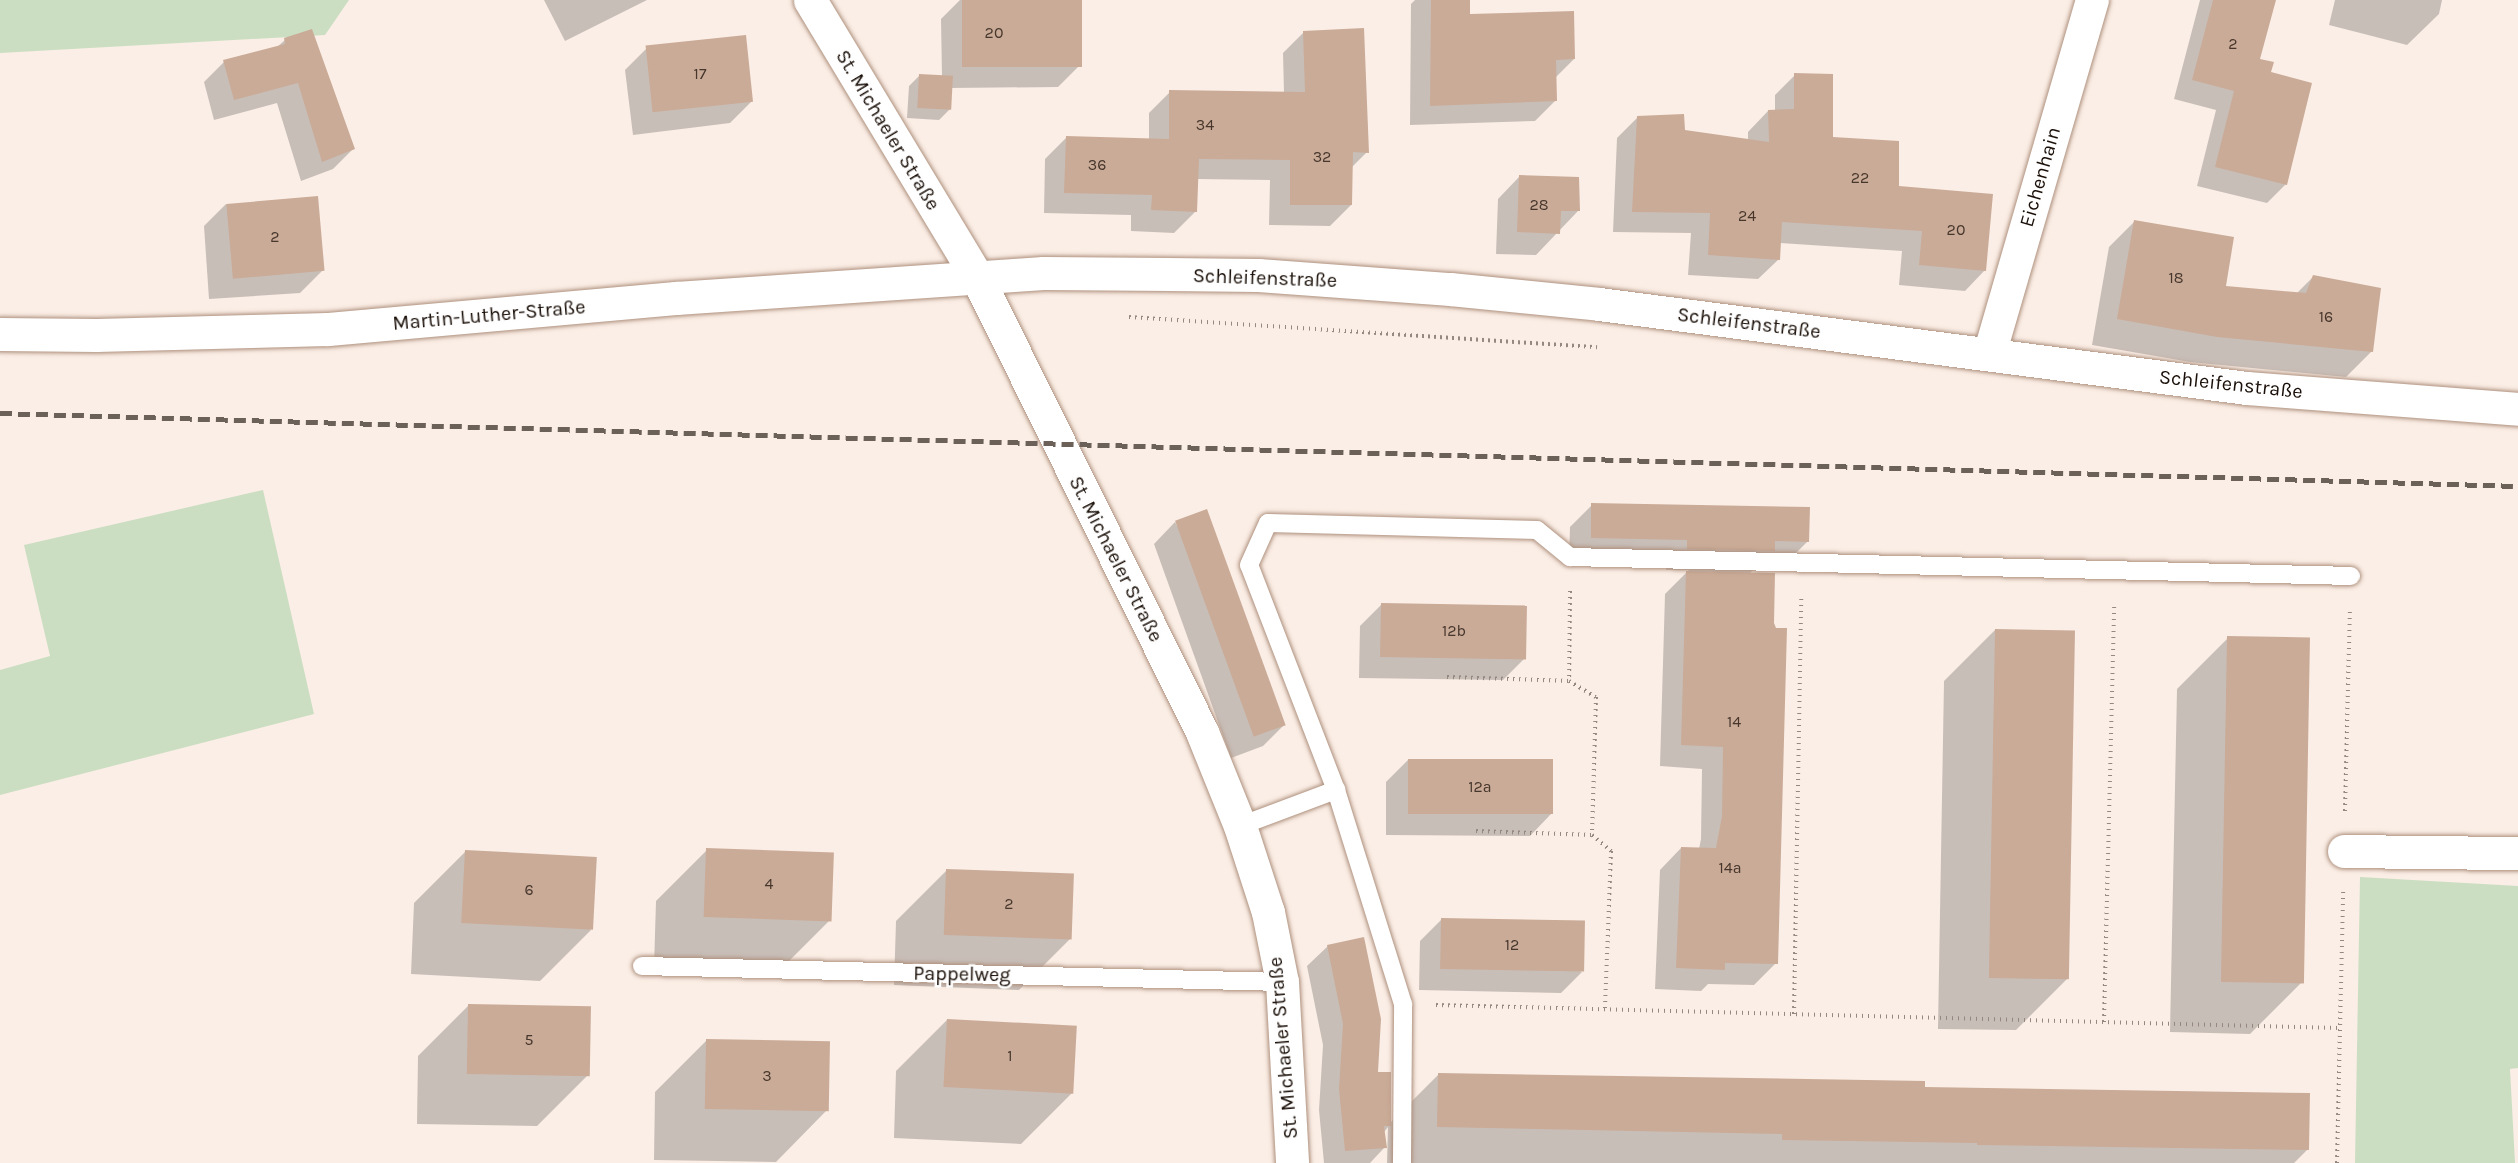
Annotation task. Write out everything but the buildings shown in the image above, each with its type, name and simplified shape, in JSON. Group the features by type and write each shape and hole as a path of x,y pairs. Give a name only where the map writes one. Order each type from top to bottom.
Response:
{"street":[{"name":"St. Michaeler Straße","path":"810,0 977,277 1202,732 1240,826 1268,912 1282,982 1292,1163"},
{"name":"Eichenhain","path":"1989,354 2092,0"},
{"name":"Schleifenstraße","path":"977,277 1043,273 1258,275 1450,289 1599,304 2247,387 2518,410"},
{"name":"Martin-Luther-Straße","path":"0,334 96,335 328,329 676,298 977,277"},
{"path":"2344,851 2518,853"}],"lane":[{"path":"1402,1163 1403,1004 1336,790 1249,565 1268,524 1537,530 1570,557 2351,576"},
{"path":"1240,826 1336,790"},
{"name":"Pappelweg","path":"642,966 1282,982"}],"path":[{"path":"1569,681 1570,557"},
{"path":"1794,1014 1802,562"},
{"path":"2104,1022 2114,570"},
{"path":"1447,677 1569,681 1596,696 1592,835"},
{"path":"1476,831 1592,835 1611,851 1605,1009"},
{"path":"1403,1004 2340,1028"}],"green space":[{"path":"0,0 349,0 325,35 0,53"},
{"path":"263,490 314,714 0,795 0,670 50,656 24,545"},
{"path":"2360,877 2518,886 2518,1068 2510,1069 2515,1163 2355,1163"}],"railway":[{"path":"0,413 2518,486"}]}
